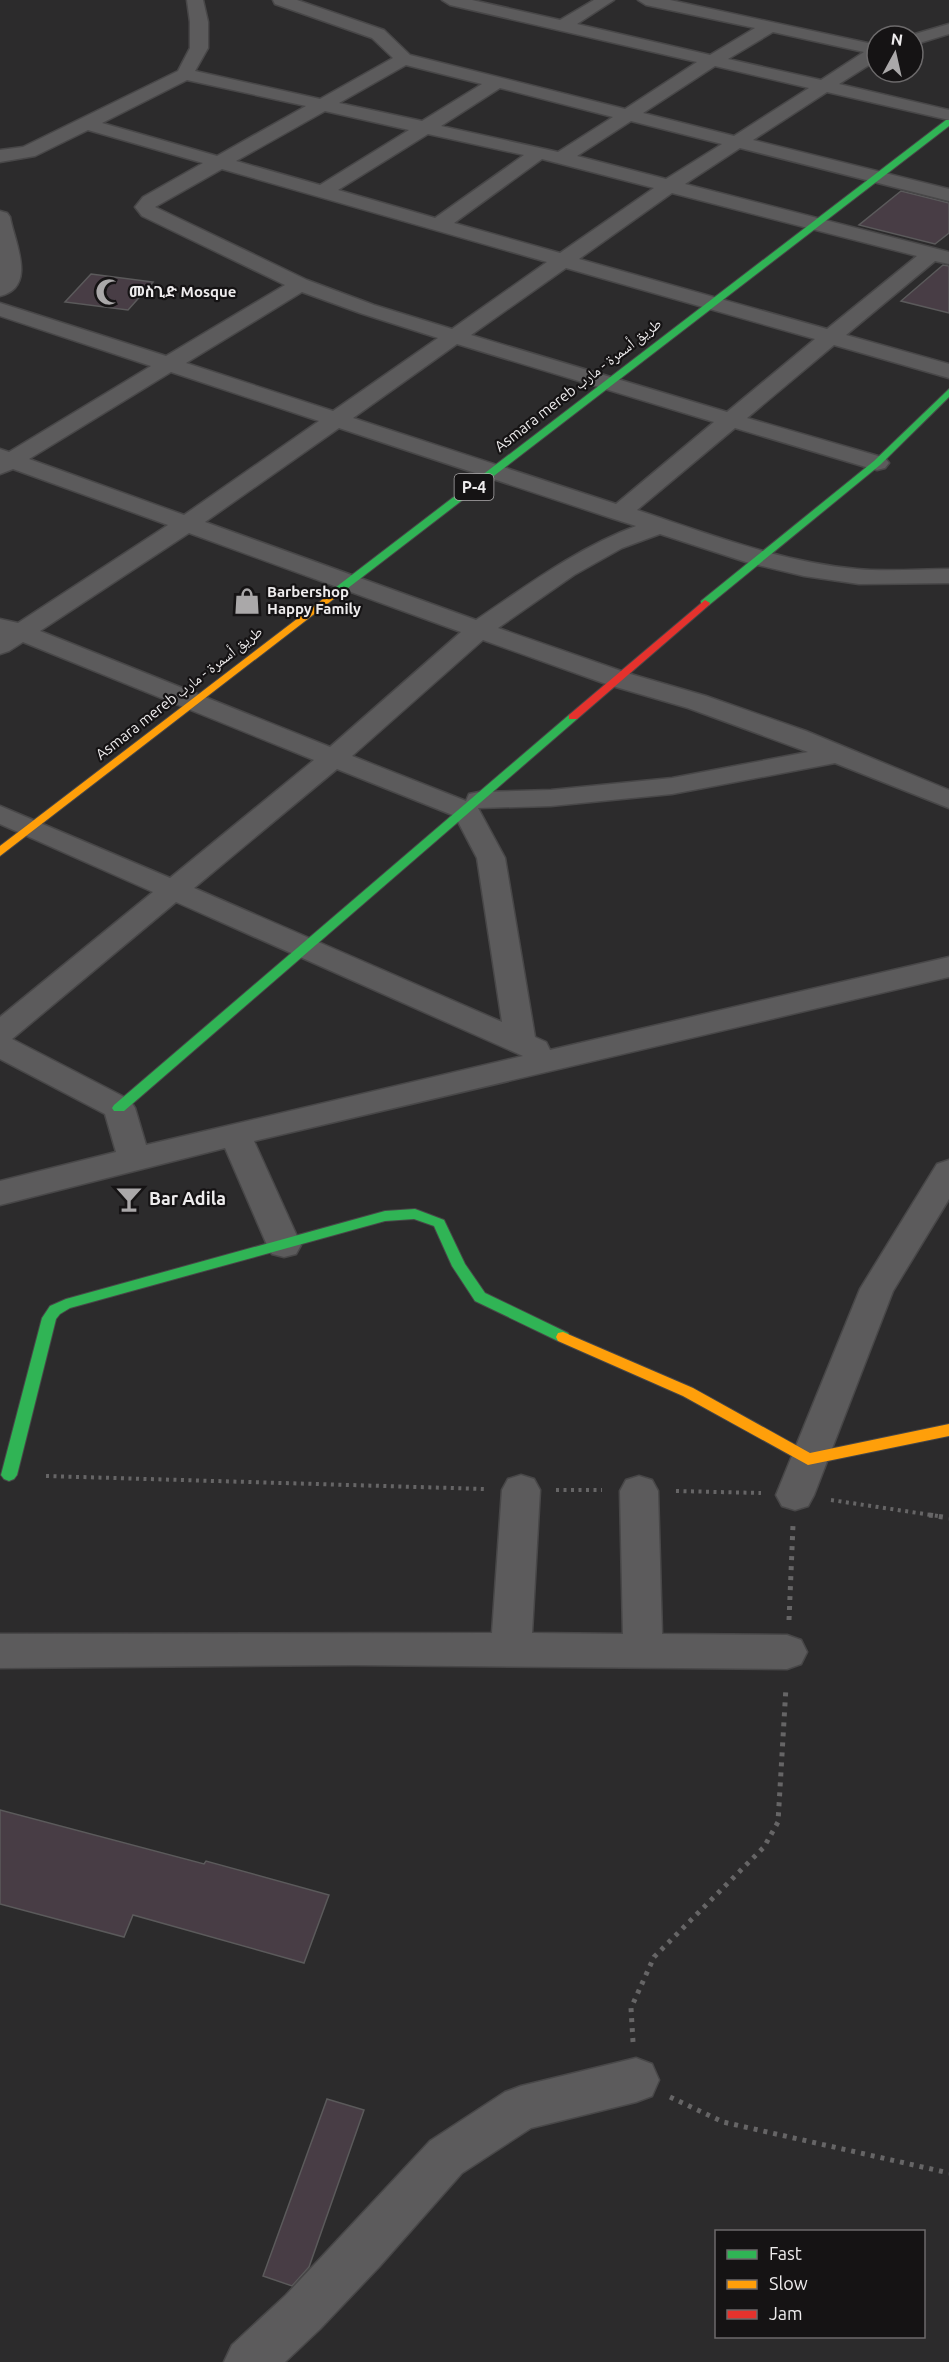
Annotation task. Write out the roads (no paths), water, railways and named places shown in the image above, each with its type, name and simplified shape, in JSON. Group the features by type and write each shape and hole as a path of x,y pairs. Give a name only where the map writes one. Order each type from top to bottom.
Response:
{"main road":[{"name":"Asmara mereb طريق أسمرة - مارب","path":"0,852 813,224 949,122"},
{"path":"119,1108 308,948 758,558 877,463 949,392"},
{"path":"9,1475 50,1318 55,1310 66,1304 385,1216 415,1214 439,1223 459,1266 480,1297 523,1319 688,1392 808,1459 949,1430"}],"street":[{"path":"0,156 28,152 185,74 199,48 199,22 195,0"},
{"path":"281,0 350,22 378,34 404,59 949,195"},
{"path":"450,0 949,115"},
{"path":"562,26 606,0"},
{"path":"646,0 865,48"},
{"path":"561,158 711,60 770,26"},
{"path":"925,36 949,29"},
{"path":"404,59 150,201 146,207 149,212 300,284 367,309 607,384 877,463"},
{"path":"7,634 188,523 669,186 735,141 865,59"},
{"path":"185,74 561,158 940,256"},
{"path":"322,192 498,82"},
{"path":"86,124 949,371"},
{"path":"438,225 539,153"},
{"path":"0,217 1,229 14,269 8,284 0,290"},
{"path":"619,513 829,337 940,256"},
{"path":"4,461 169,366 300,284"},
{"path":"0,309 758,558 804,569 860,577 949,576"},
{"path":"4,461 188,523 618,679 708,706 796,737 949,800"},
{"path":"0,1033 333,758 479,630 564,570 613,543 657,526"},
{"path":"7,634 194,703 333,758 472,806 672,786 838,754"},
{"path":"472,806 490,858 520,1041"},
{"path":"0,813 520,1041 555,1060"},
{"path":"0,1193 236,1134 949,967"},
{"path":"0,1046 119,1108 134,1160"},
{"path":"236,1134 284,1245"},
{"path":"795,1495 877,1289 949,1172"},
{"path":"511,1648 520,1490"},
{"path":"639,1491 643,1650"},
{"path":"0,1650 511,1648 787,1652"},
{"path":"249,2362 340,2274 446,2157 522,2108 636,2080"}],"place":[{"name":"መስጊድ Mosque","path":"109,292"},
{"name":"Barbershop Happy Family","path":"247,601"},
{"name":"Bar Adila","path":"129,1199"}]}
